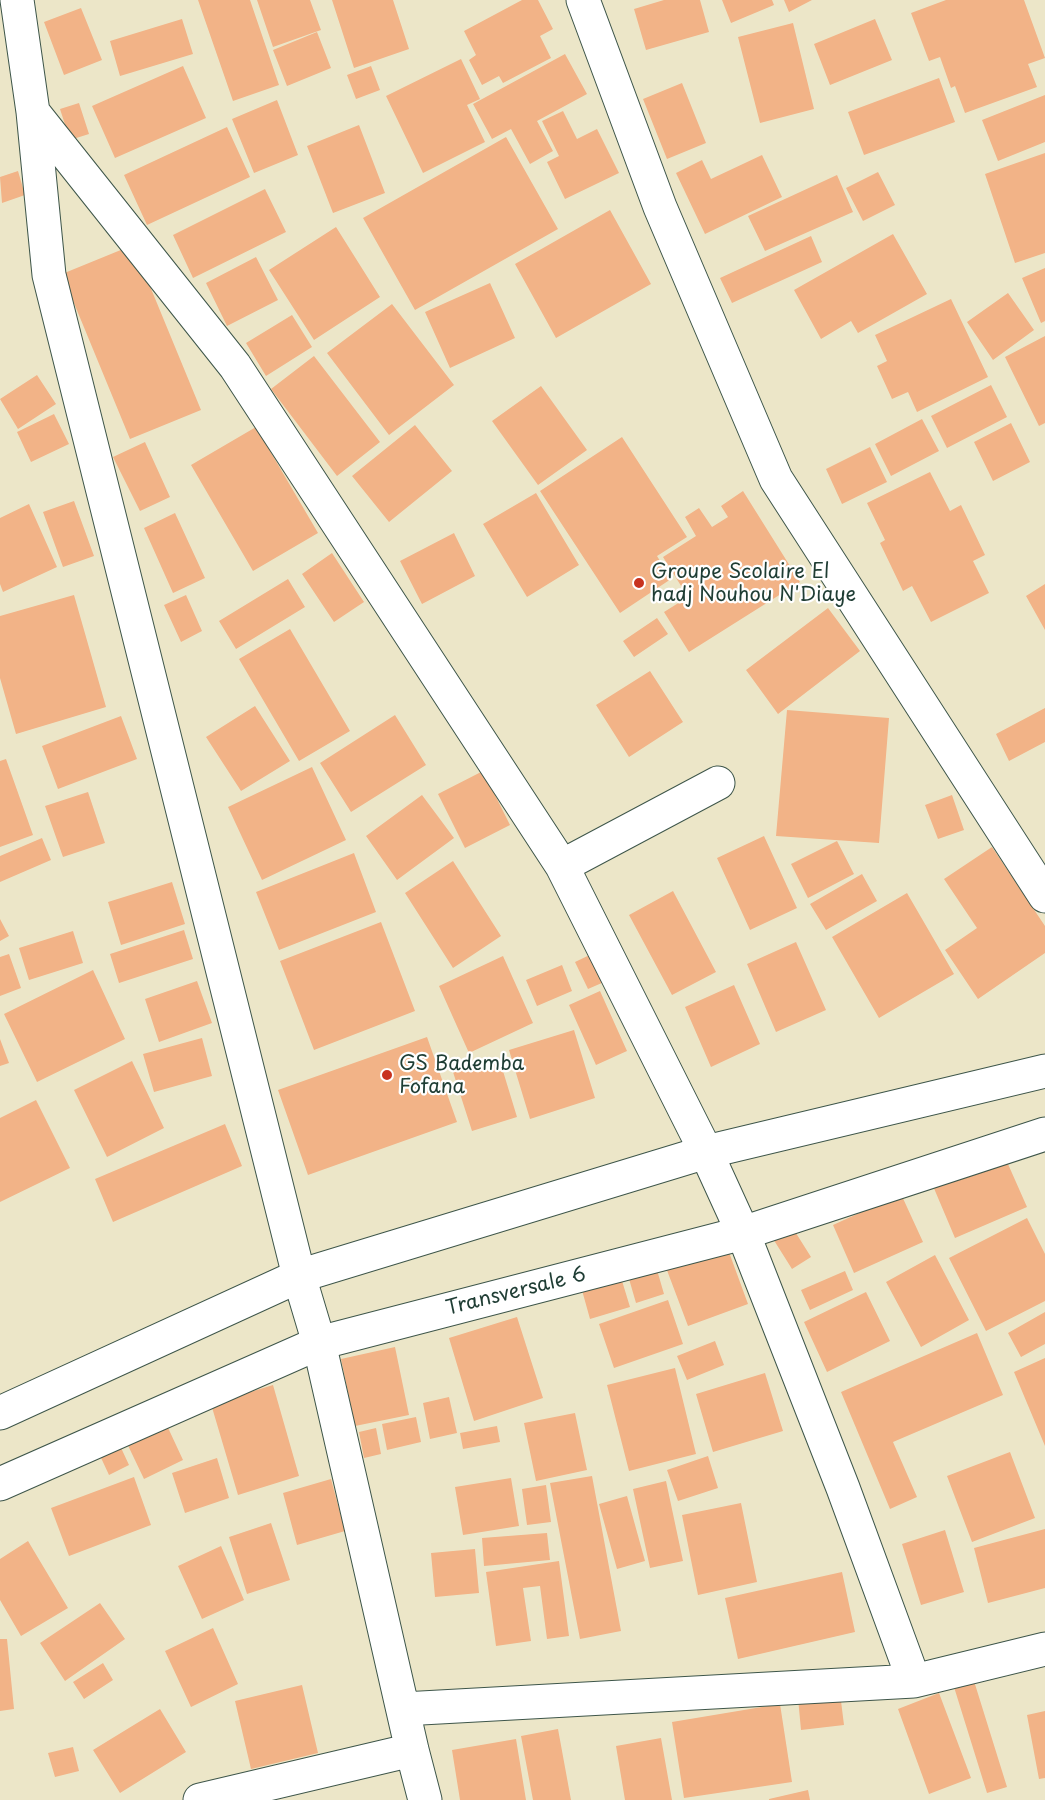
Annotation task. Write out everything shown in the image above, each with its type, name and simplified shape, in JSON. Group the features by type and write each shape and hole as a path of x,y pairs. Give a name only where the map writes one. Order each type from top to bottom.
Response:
{"street":[{"path":"17,0 33,112 49,275 299,1276 319,1343 425,1800"},
{"path":"583,0 660,207 776,479 1045,896"},
{"path":"33,112 235,366 562,866 706,1152 743,1233 843,1488 914,1681"},
{"path":"562,866 718,783"},
{"path":"0,1413 299,1276 706,1152 1045,1071"},
{"name":"Transversale 6","path":"0,1484 319,1343 743,1233 1045,1134"},
{"path":"403,1709 914,1681 1045,1648"},
{"path":"200,1800 412,1750"}],"building":[{"path":"198,0 250,0 279,85 233,101"},
{"path":"257,0 310,0 321,30 273,47"},
{"path":"332,0 393,0 409,49 354,68"},
{"path":"522,0 538,0 553,29 540,36 551,58 503,83 499,76 482,85 469,60 476,55 464,31"},
{"path":"664,0 700,0 709,32 646,50 634,9"},
{"path":"722,0 772,0 774,5 731,23"},
{"path":"784,0 812,0 789,12"},
{"path":"946,0 1024,0 1045,58 1028,64 1037,87 965,113 955,86 951,88 940,57 929,61 911,13"},
{"path":"81,8 102,60 64,75 44,22"},
{"path":"182,19 193,54 120,76 110,41"},
{"path":"875,19 892,60 830,85 814,44"},
{"path":"793,23 814,109 760,123 738,37"},
{"path":"317,32 331,68 287,86 273,50"},
{"path":"565,54 587,94 537,121 553,151 530,164 511,129 492,139 473,104"},
{"path":"461,59 480,99 467,105 485,142 423,173 386,96"},
{"path":"183,66 206,118 115,158 92,106"},
{"path":"371,66 380,90 356,99 347,75"},
{"path":"939,78 955,122 864,155 848,112"},
{"path":"682,83 706,143 667,159 643,99"},
{"path":"1045,95 1045,142 998,161 982,120"},
{"path":"277,100 298,155 254,173 232,119"},
{"path":"79,103 89,134 70,140 60,109"},
{"path":"563,111 577,139 597,129 619,173 565,199 547,162 559,156 542,121"},
{"path":"359,125 385,193 333,213 307,146"},
{"path":"227,127 250,177 147,225 124,175"},
{"path":"506,137 558,229 415,310 363,218"},
{"path":"1045,153 1045,253 1015,263 985,174"},
{"path":"762,155 782,197 705,234 676,173 702,160 711,179"},
{"path":"18,171 25,195 2,203 0,177"},
{"path":"878,172 895,205 863,221 846,188"},
{"path":"837,175 853,212 765,251 748,216"},
{"path":"265,189 286,232 193,278 173,235"},
{"path":"610,210 651,284 556,338 515,264"},
{"path":"336,227 380,297 314,340 269,270"},
{"path":"893,234 927,294 858,333 851,321 821,339 794,290"},
{"path":"811,236 822,262 732,303 720,278"},
{"path":"133,245 201,410 130,439 62,274"},
{"path":"256,257 278,300 227,326 206,283"},
{"path":"1045,268 1045,321 1041,323 1022,278"},
{"path":"490,283 515,338 450,368 425,312"},
{"path":"1008,293 1034,330 993,360 967,322"},
{"path":"951,299 988,377 917,412 908,392 892,399 877,366 887,361 875,335"},
{"path":"392,304 454,385 389,435 327,353"},
{"path":"292,315 312,347 266,376 246,343"},
{"path":"1045,336 1045,423 1039,426 1005,357"},
{"path":"314,356 380,442 337,476 271,389"},
{"path":"37,375 56,404 18,429 0,399"},
{"path":"991,385 1007,417 947,448 931,416"},
{"path":"541,386 587,450 538,485 492,421"},
{"path":"54,414 69,444 31,462 17,432"},
{"path":"922,419 939,451 891,476 875,444"},
{"path":"1011,423 1030,462 993,481 974,442"},
{"path":"415,425 452,471 389,522 352,476"},
{"path":"256,427 318,533 253,571 191,465"},
{"path":"622,437 687,537 657,556 671,579 620,613 540,491"},
{"path":"145,442 170,497 140,511 113,457"},
{"path":"870,447 887,482 842,504 826,469"},
{"path":"930,472 950,511 961,505 985,555 973,561 989,593 931,622 912,586 903,591 880,543 885,540 867,503"},
{"path":"743,491 800,582 689,652 664,612 688,597 663,557 696,536 685,517 699,508 712,527 728,517 721,506"},
{"path":"536,493 579,565 527,597 483,524"},
{"path":"74,501 94,556 63,567 43,512"},
{"path":"29,504 57,567 3,592 0,584 0,518"},
{"path":"175,513 205,578 173,593 144,528"},
{"path":"454,533 475,576 422,604 400,561"},
{"path":"332,553 364,602 334,622 302,574"},
{"path":"288,579 305,607 236,649 219,621"},
{"path":"1045,584 1045,630 1026,596"},
{"path":"74,595 106,707 16,734 0,678 0,616"},
{"path":"186,595 202,631 181,642 164,605"},
{"path":"828,608 860,651 778,714 746,670"},
{"path":"657,618 668,634 634,657 623,641"},
{"path":"290,629 350,731 299,761 239,659"},
{"path":"650,671 683,722 629,757 596,705"},
{"path":"255,706 290,761 241,791 206,737"},
{"path":"1045,708 1045,742 1009,761 996,734"},
{"path":"787,710 889,718 879,843 776,836"},
{"path":"395,715 426,765 351,812 320,763"},
{"path":"121,716 137,759 58,789 42,746"},
{"path":"6,759 33,835 0,847 0,761"},
{"path":"312,767 346,840 262,880 228,807"},
{"path":"483,771 510,825 465,848 438,794"},
{"path":"88,792 105,843 63,857 45,806"},
{"path":"422,795 454,838 397,880 366,836"},
{"path":"952,795 964,830 938,839 925,805"},
{"path":"764,836 797,908 750,930 717,858"},
{"path":"42,838 51,860 0,882 0,856"},
{"path":"837,841 854,874 808,898 791,864"},
{"path":"992,847 1045,926 1045,953 978,999 945,950 977,928 944,879"},
{"path":"354,853 376,912 279,950 256,892"},
{"path":"453,861 501,936 453,968 405,893"},
{"path":"862,874 877,901 826,930 810,904"},
{"path":"172,882 185,924 121,945 108,902"},
{"path":"673,891 716,972 672,995 629,915"},
{"path":"907,893 954,974 879,1018 832,937"},
{"path":"0,919 9,936 0,941"},
{"path":"381,922 415,1011 314,1050 280,961"},
{"path":"184,930 193,959 119,983 110,954"},
{"path":"73,931 83,963 29,980 19,948"},
{"path":"796,942 826,1010 776,1032 747,964"},
{"path":"598,951 611,979 588,989 575,962"},
{"path":"9,954 21,988 0,996 0,957"},
{"path":"503,956 533,1023 469,1053 439,986"},
{"path":"562,965 572,991 537,1006 526,980"},
{"path":"93,970 125,1039 37,1082 4,1014"},
{"path":"197,981 212,1023 159,1042 145,999"},
{"path":"734,985 760,1044 711,1067 685,1007"},
{"path":"600,991 627,1051 596,1065 569,1005"},
{"path":"574,1030 595,1098 530,1119 509,1050"},
{"path":"427,1037 457,1122 308,1175 278,1090"},
{"path":"202,1038 212,1076 154,1092 143,1054"},
{"path":"0,1039 9,1063 0,1066"},
{"path":"499,1058 517,1117 472,1131 453,1072"},
{"path":"132,1061 164,1128 107,1157 74,1090"},
{"path":"36,1100 70,1168 0,1202 0,1118"},
{"path":"225,1124 242,1166 113,1222 95,1179"},
{"path":"1004,1155 1027,1207 955,1238 933,1186"},
{"path":"901,1194 923,1242 854,1273 833,1225"},
{"path":"1027,1218 1045,1254 1045,1301 986,1331 949,1258"},
{"path":"789,1222 811,1257 792,1269 770,1234"},
{"path":"726,1244 748,1304 688,1326 665,1265"},
{"path":"935,1255 969,1320 921,1347 886,1282"},
{"path":"655,1263 664,1294 636,1303 627,1272"},
{"path":"619,1271 630,1307 590,1319 580,1283"},
{"path":"845,1271 853,1290 810,1310 801,1290"},
{"path":"866,1292 890,1341 827,1372 804,1322"},
{"path":"668,1300 683,1344 614,1368 599,1324"},
{"path":"1045,1312 1045,1344 1021,1357 1008,1333"},
{"path":"517,1317 543,1398 474,1421 449,1338"},
{"path":"977,1333 1003,1395 893,1442 917,1497 890,1509 841,1392"},
{"path":"715,1341 724,1365 687,1380 677,1356"},
{"path":"395,1347 409,1415 355,1426 341,1359"},
{"path":"1045,1358 1045,1446 1014,1372"},
{"path":"675,1368 696,1454 629,1471 607,1385"},
{"path":"765,1373 783,1431 713,1452 696,1394"},
{"path":"273,1385 299,1476 238,1495 211,1404"},
{"path":"449,1397 457,1433 430,1439 423,1403"},
{"path":"575,1413 587,1470 536,1481 524,1423"},
{"path":"163,1417 183,1460 144,1479 123,1435"},
{"path":"416,1417 421,1442 387,1450 382,1424"},
{"path":"497,1426 500,1442 463,1449 460,1433"},
{"path":"376,1428 381,1454 364,1458 359,1432"},
{"path":"116,1437 129,1465 109,1475 96,1447"},
{"path":"1010,1452 1035,1518 972,1542 947,1476"},
{"path":"708,1456 718,1488 678,1501 667,1470"},
{"path":"217,1458 229,1498 185,1513 172,1473"},
{"path":"592,1476 621,1631 580,1639 550,1483"},
{"path":"134,1477 151,1525 69,1556 51,1508"},
{"path":"511,1478 519,1526 463,1535 455,1487"},
{"path":"331,1479 345,1531 297,1545 283,1493"},
{"path":"666,1481 683,1561 650,1568 633,1489"},
{"path":"546,1485 551,1522 527,1525 522,1489"},
{"path":"627,1496 645,1561 617,1569 599,1504"},
{"path":"741,1503 757,1582 698,1595 682,1515"},
{"path":"271,1523 290,1580 247,1594 229,1537"},
{"path":"1045,1529 1045,1588 988,1603 974,1548"},
{"path":"945,1530 964,1592 921,1605 902,1544"},
{"path":"547,1533 550,1560 484,1566 482,1538"},
{"path":"28,1541 68,1608 21,1636 0,1600 0,1559"},
{"path":"221,1546 244,1600 202,1619 178,1566"},
{"path":"475,1549 479,1593 435,1597 431,1553"},
{"path":"559,1561 569,1636 547,1639 540,1586 523,1588 531,1641 496,1646 486,1572"},
{"path":"842,1572 855,1632 738,1659 725,1598"},
{"path":"100,1603 125,1639 65,1681 40,1643"},
{"path":"213,1628 238,1684 191,1707 165,1651"},
{"path":"0,1639 7,1639 14,1709 0,1711"},
{"path":"103,1663 113,1680 84,1699 73,1682"},
{"path":"974,1681 1007,1787 987,1793 954,1687"},
{"path":"302,1685 318,1753 251,1769 235,1701"},
{"path":"840,1693 844,1725 801,1730 798,1698"},
{"path":"939,1693 971,1778 929,1794 898,1709"},
{"path":"780,1704 792,1782 684,1798 672,1722"},
{"path":"160,1709 186,1752 120,1793 93,1750"},
{"path":"1045,1711 1045,1778 1039,1779 1027,1715"},
{"path":"558,1729 571,1800 533,1800 521,1736"},
{"path":"661,1738 672,1800 625,1800 616,1746"},
{"path":"516,1739 526,1800 460,1800 452,1750"},
{"path":"73,1747 79,1771 55,1777 48,1753"},
{"path":"808,1790 810,1800 769,1800 769,1799"}],"place":[{"name":"Groupe Scolaire El hadj Nouhou N'Diaye","path":"639,583"},
{"name":"GS Bademba Fofana","path":"387,1075"}]}
